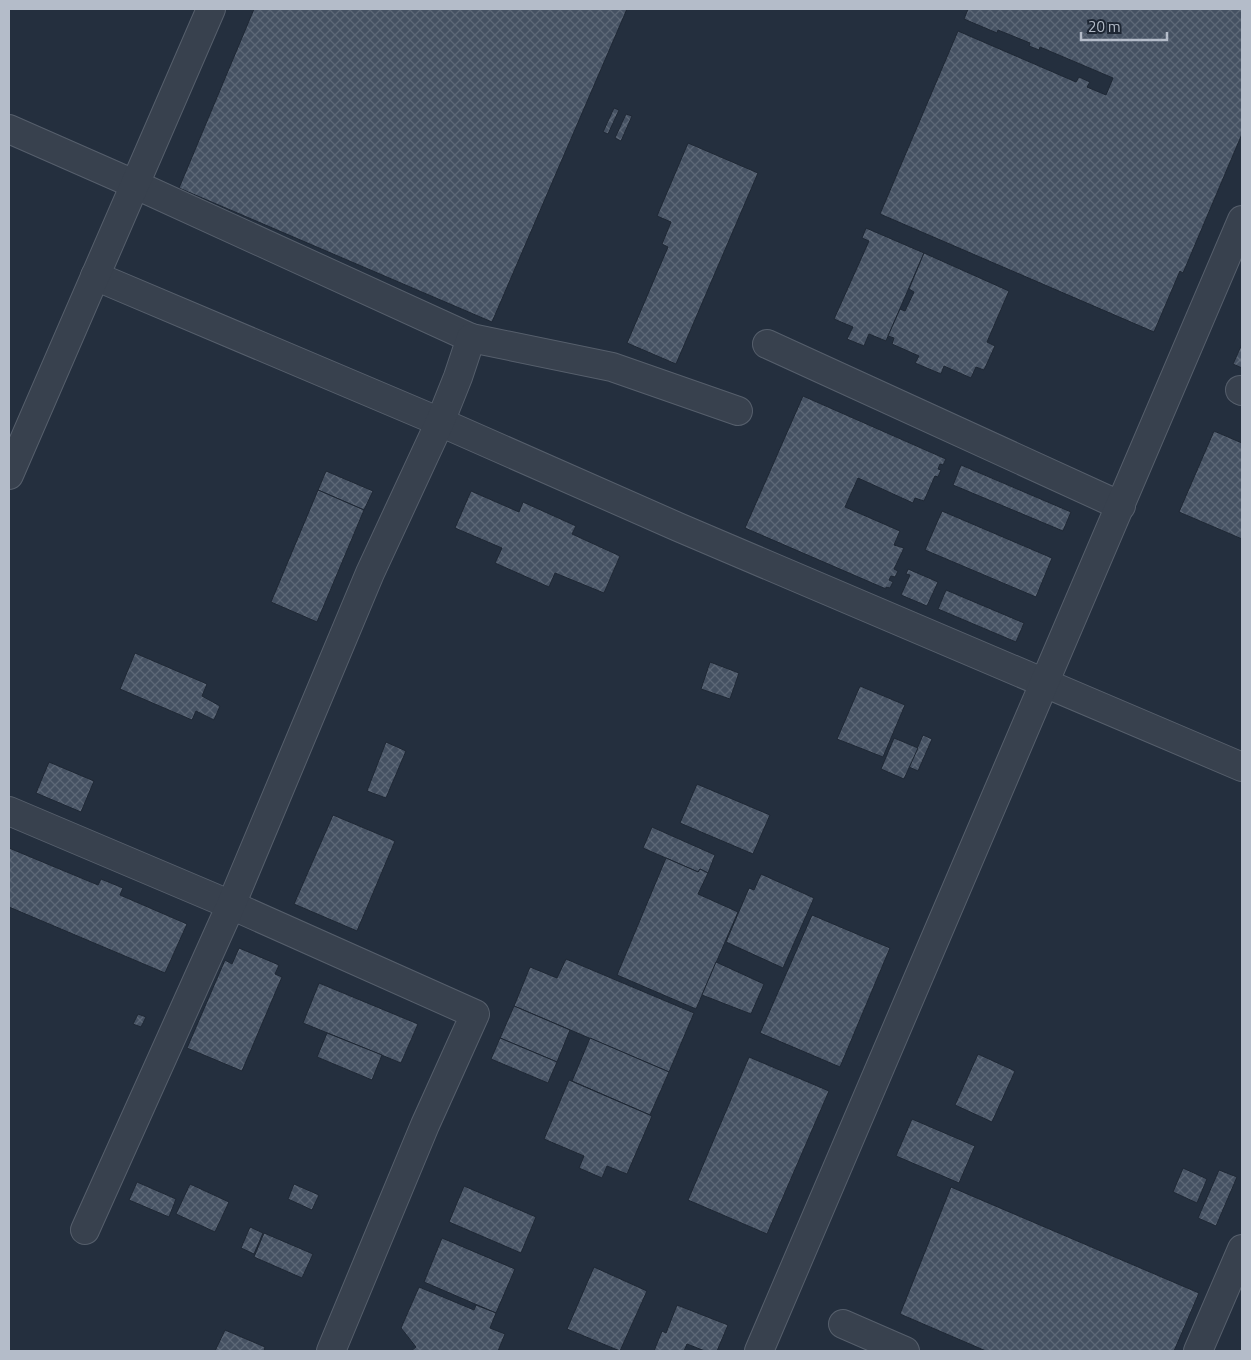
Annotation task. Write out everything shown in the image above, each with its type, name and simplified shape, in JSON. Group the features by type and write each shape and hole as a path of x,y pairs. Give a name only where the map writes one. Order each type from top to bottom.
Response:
{"lane":[{"path":"9,475 211,9"},
{"path":"9,129 471,338 612,366 738,411"},
{"path":"759,1351 1242,220"},
{"path":"95,276 440,422 678,527 1242,767"},
{"path":"86,1230 231,905 370,573 440,422 471,338"},
{"path":"767,344 1121,506"},
{"path":"9,812 231,905 475,1014 331,1351"},
{"path":"1198,1351 1242,1249"},
{"path":"843,1324 905,1351"}],"building":[{"path":"254,9 627,9 492,322 179,188"},
{"path":"968,9 1242,9 1242,134 1183,273 1180,271 1154,332 880,214 958,31 1076,82 1079,77 1090,82 1087,87 1106,95 1113,78 1040,47 1039,50 1029,46 1030,43 998,30 997,33 964,19"},
{"path":"614,108 619,110 608,134 603,132"},
{"path":"626,114 632,116 621,141 615,138"},
{"path":"688,143 758,173 676,364 627,343 668,247 662,244 671,222 657,216"},
{"path":"866,228 924,253 886,341 869,334 864,346 847,339 853,327 834,319 869,241 862,238"},
{"path":"924,253 1009,291 987,342 995,346 984,370 976,367 971,378 944,366 941,374 915,363 919,356 892,344 894,338 888,336 900,309 905,311 914,292 909,289"},
{"path":"1242,344 1242,368 1233,364"},
{"path":"803,396 946,459 943,465 940,464 938,469 941,470 938,477 935,476 924,501 915,498 913,503 858,478 845,507 900,531 894,545 904,548 894,569 898,571 895,577 891,576 889,580 893,582 890,588 886,587 886,589 745,528"},
{"path":"1214,431 1242,443 1242,539 1179,512"},
{"path":"961,465 1071,512 1063,531 953,485"},
{"path":"326,471 373,491 364,510 318,490"},
{"path":"318,490 364,510 317,622 271,602"},
{"path":"471,491 519,512 523,502 576,526 572,534 620,556 604,593 555,573 549,587 495,563 502,548 455,528"},
{"path":"942,511 1052,558 1036,597 925,550"},
{"path":"908,569 938,582 927,606 901,595 910,575 906,574"},
{"path":"946,590 1024,623 1016,642 938,609"},
{"path":"135,653 207,684 202,696 220,706 214,720 196,711 192,720 120,689"},
{"path":"710,662 739,673 730,699 701,689"},
{"path":"860,686 905,705 883,757 837,739"},
{"path":"923,735 932,739 918,771 909,767"},
{"path":"894,738 918,748 904,779 881,769"},
{"path":"386,742 406,751 386,798 367,791"},
{"path":"49,762 94,781 81,812 36,793"},
{"path":"697,784 770,815 753,854 680,823"},
{"path":"333,815 395,841 357,931 294,904"},
{"path":"652,827 715,855 708,873 700,869 698,872 643,848"},
{"path":"9,848 98,885 101,879 123,888 120,895 187,924 165,973 9,907"},
{"path":"666,858 698,872 700,869 708,873 698,894 738,912 696,1009 617,975"},
{"path":"761,874 814,898 783,968 726,942 749,888 754,890"},
{"path":"812,915 890,948 840,1067 760,1033"},
{"path":"239,948 279,965 275,974 282,977 242,1071 187,1048 225,960 232,964"},
{"path":"566,959 694,1013 669,1072 514,1006 530,967 557,978"},
{"path":"716,962 764,984 751,1014 702,995"},
{"path":"319,983 418,1024 401,1063 303,1023"},
{"path":"514,1006 570,1030 557,1062 500,1038"},
{"path":"138,1014 146,1017 141,1027 133,1024"},
{"path":"327,1033 382,1055 372,1080 317,1057"},
{"path":"500,1038 557,1062 548,1083 491,1059"},
{"path":"590,1038 669,1072 650,1115 572,1081"},
{"path":"978,1054 1015,1071 992,1122 955,1105"},
{"path":"749,1057 829,1091 767,1234 688,1200"},
{"path":"569,1080 652,1116 627,1174 607,1166 602,1178 579,1168 584,1156 544,1139"},
{"path":"912,1119 975,1146 959,1183 896,1156"},
{"path":"1183,1168 1207,1179 1197,1203 1173,1192"},
{"path":"1219,1170 1237,1177 1216,1226 1198,1218"},
{"path":"137,1182 176,1199 169,1217 129,1200"},
{"path":"190,1184 229,1202 215,1232 176,1214"},
{"path":"294,1184 319,1195 312,1210 288,1199"},
{"path":"464,1186 536,1217 521,1253 449,1222"},
{"path":"951,1187 1199,1293 1174,1351 986,1351 900,1314"},
{"path":"250,1227 263,1233 254,1254 241,1248"},
{"path":"264,1233 313,1254 302,1278 254,1257"},
{"path":"442,1238 515,1269 496,1313 424,1282"},
{"path":"594,1267 647,1291 620,1351 567,1329"},
{"path":"419,1287 474,1310 476,1305 496,1313 490,1328 505,1334 498,1351 411,1351 416,1347 401,1328"},
{"path":"677,1305 728,1325 717,1351 705,1351 687,1344 684,1351 654,1351 662,1331 666,1333"},
{"path":"225,1330 265,1347 264,1351 215,1351"}]}
